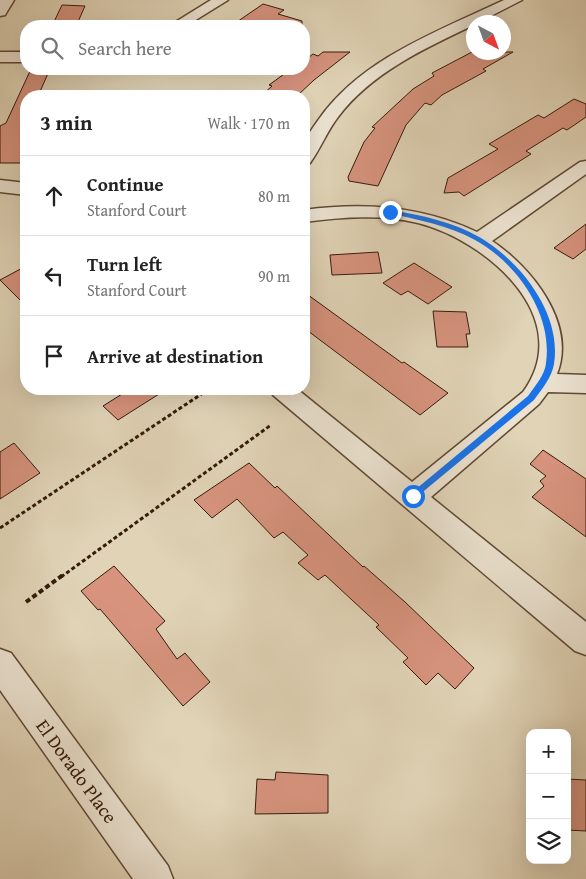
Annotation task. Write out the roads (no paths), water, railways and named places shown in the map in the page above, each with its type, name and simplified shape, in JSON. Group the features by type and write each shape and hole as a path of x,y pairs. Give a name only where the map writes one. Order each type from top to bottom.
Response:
{"street":[{"path":"0,12 7,0"},
{"path":"186,20 220,0"},
{"path":"310,149 333,112 345,99 376,73 408,53 515,0"},
{"path":"0,57 20,57"},
{"path":"479,240 586,166"},
{"path":"0,186 20,188"},
{"path":"310,215 359,210 390,212 437,222 479,240 506,260 527,285 542,308 550,337 550,364 542,383 531,398 413,496"},
{"path":"542,383 586,384"},
{"path":"288,395 413,496 586,641"},
{"name":"El Dorado Place","path":"0,664 154,879"}]}
